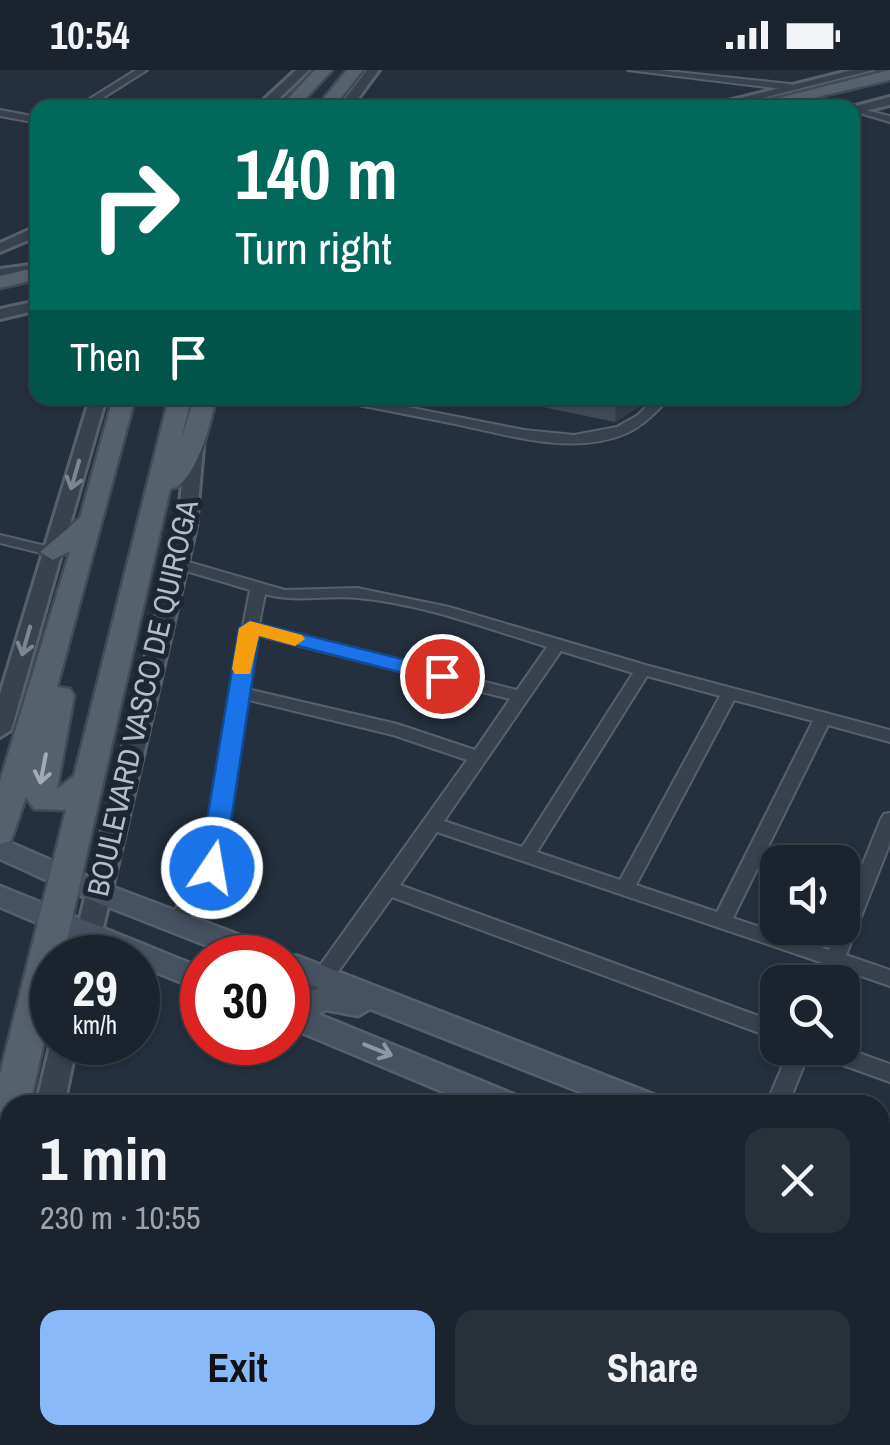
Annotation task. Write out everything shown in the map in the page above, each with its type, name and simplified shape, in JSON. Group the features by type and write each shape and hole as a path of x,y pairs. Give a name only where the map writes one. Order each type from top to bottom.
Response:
{"main road":[{"path":"295,100 324,70"},
{"path":"350,88 355,70"},
{"path":"334,100 372,71"},
{"path":"781,100 890,74"},
{"path":"856,100 890,92"},
{"path":"0,282 30,273"},
{"path":"0,300 30,302"},
{"path":"0,833 92,521 120,405"},
{"path":"158,492 164,405"},
{"path":"76,935 65,878 178,405"},
{"path":"158,492 177,474 195,437 203,405"},
{"path":"52,552 92,521"},
{"path":"56,641 64,658 64,680 40,795 46,800 62,800 85,784"},
{"path":"0,848 98,892 210,935"},
{"path":"0,896 74,935"},
{"path":"310,972 621,1095"},
{"path":"310,987 323,977"},
{"path":"310,1004 324,998 345,999 488,1050 519,1056"},
{"path":"310,1023 482,1095"},
{"path":"16,1095 30,1058"}],"street":[{"path":"92,100 142,70"},
{"path":"269,100 303,70"},
{"path":"633,70 790,87"},
{"path":"738,100 866,70"},
{"path":"350,88 359,100"},
{"path":"346,100 350,88"},
{"path":"860,108 890,101"},
{"path":"860,111 890,119"},
{"path":"0,114 30,119"},
{"path":"0,248 30,234"},
{"path":"0,273 30,271"},
{"path":"0,314 30,304"},
{"path":"0,730 96,405"},
{"path":"378,405 539,438 575,441 612,434 654,405"},
{"name":"BOULEVARD VASCO DE QUIROGA","path":"76,935 98,892 178,564 192,495 195,437"},
{"path":"0,538 52,552"},
{"path":"178,564 258,589 303,596 372,596 449,612 556,646 890,736"},
{"path":"176,922 212,868 258,589"},
{"path":"250,628 519,696"},
{"path":"310,991 388,888 556,646"},
{"path":"526,855 643,670"},
{"path":"238,692 438,743 476,757"},
{"path":"624,889 730,692"},
{"path":"722,921 823,718"},
{"path":"833,965 890,819"},
{"path":"433,824 890,978"},
{"path":"388,888 760,1025"},
{"path":"860,1063 890,1074"},
{"path":"52,1095 59,1065"},
{"path":"781,1095 793,1065"}],"slow traffic":[{"path":"242,669 250,628 295,639"}],"route":[{"path":"212,868 250,628 442,676"}]}
